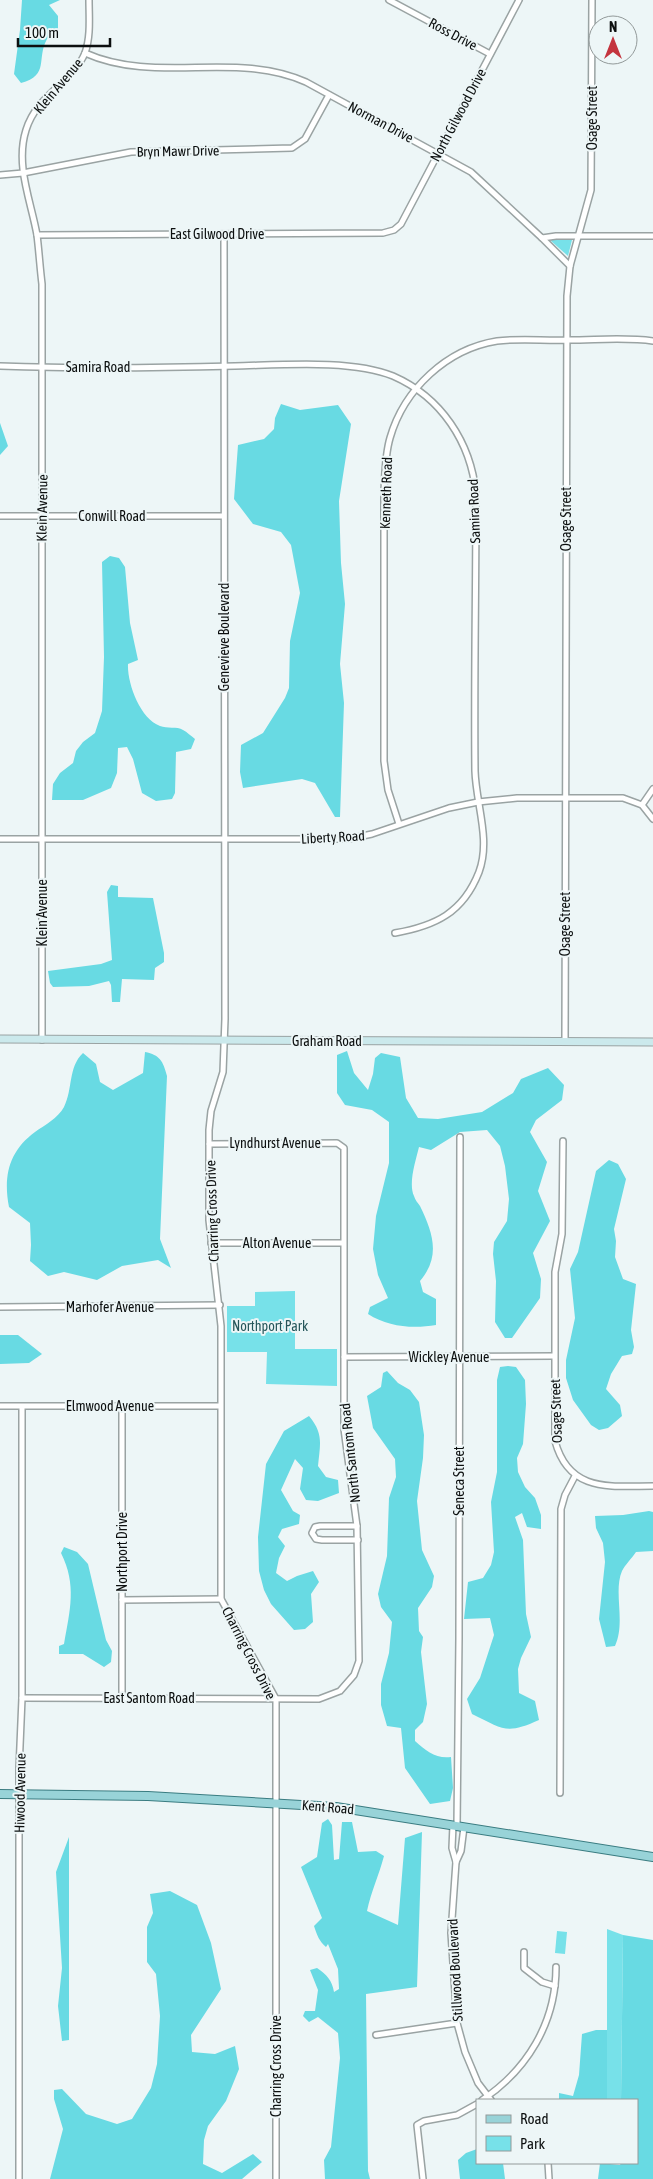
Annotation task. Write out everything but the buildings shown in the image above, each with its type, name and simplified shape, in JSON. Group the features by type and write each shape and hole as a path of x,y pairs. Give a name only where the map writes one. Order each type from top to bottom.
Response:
{"main road":[{"name":"Graham Road","path":"0,1040 653,1042"},
{"name":"Kent Road","path":"0,1794 148,1796 276,1803 358,1810 653,1857"}],"street":[{"name":"Klein Avenue","path":"42,1040 42,284 37,235 23,173 23,142 28,125 37,107 76,67 85,53 89,34 89,0"},
{"name":"Ross Drive","path":"389,0 490,54"},
{"name":"North Gilwood Drive","path":"396,229 401,224 519,0"},
{"name":"Osage Street","path":"565,1042 567,282 589,198 591,181 592,0"},
{"name":"Norman Drive","path":"85,53 106,62 139,68 265,69 296,77 459,164 484,183 570,266"},
{"name":"Bryn Mawr Drive","path":"0,175 23,173 131,152 292,148 305,139 329,95"},
{"name":"East Gilwood Drive","path":"37,235 383,233 396,229"},
{"name":"Genevieve Boulevard","path":"224,234 225,1040"},
{"path":"542,238 653,236"},
{"name":"Kenneth Road","path":"399,824 388,790 384,761 384,490 390,438 402,408 415,389 440,366 463,352 483,345 509,340 653,340"},
{"name":"Samira Road","path":"0,366 356,367 392,376 415,389 440,409 452,424 467,452 474,476 476,494 475,772 482,825 483,854 479,873 472,887 458,906 437,922 419,929 395,933"},
{"name":"Conwill Road","path":"0,516 224,516"},
{"path":"653,789 642,805 653,819"},
{"name":"Liberty Road","path":"0,839 348,839 372,834 449,808 478,802 566,796 623,798 642,805"},
{"name":"Charring Cross Drive","path":"225,1040 223,1072 210,1111 209,1144 211,1243 220,1305 221,1599 276,1699 276,2179"},
{"name":"Seneca Street","path":"458,1826 460,1137"},
{"name":"Osage Street","path":"562,1141 562,1234 555,1272 555,1441 560,1456 575,1476"},
{"name":"Lyndhurst Avenue","path":"209,1144 341,1144"},
{"name":"North Santom Road","path":"276,1699 326,1698 340,1691 354,1675 359,1661 358,1526 344,1429 344,1149 341,1144"},
{"name":"Alton Avenue","path":"211,1243 343,1243"},
{"name":"Marhofer Avenue","path":"0,1306 220,1305"},
{"name":"Wickley Avenue","path":"344,1357 554,1356"},
{"name":"Elmwood Avenue","path":"0,1406 220,1406"},
{"name":"Hiwood Avenue","path":"19,2179 22,1407"},
{"name":"Northport Drive","path":"122,1407 122,1698"},
{"path":"560,1792 561,1509 565,1494 575,1476 600,1486 653,1486"},
{"path":"358,1526 320,1526 315,1527 312,1533 316,1539 322,1540 358,1540"},
{"path":"122,1600 221,1599"},
{"name":"East Santom Road","path":"22,1698 276,1699"},
{"name":"Stillwood Boulevard","path":"458,1826 452,1848 456,1862 451,1933 457,2023 465,2052 487,2099"},
{"name":"Stillwood Boulevard","path":"456,1862 461,1851 458,1826"},
{"path":"524,1952 524,1968 542,1982 555,1986"},
{"path":"487,2099 522,2065 543,2031 555,1986 556,1967"},
{"path":"376,2035 457,2023"},
{"path":"423,2179 417,2125 424,2121 457,2115 476,2105"},
{"path":"548,2164 549,2179"}],"green space":[{"path":"551,239 572,240 568,256 551,241"},
{"name":"Northport Park","path":"295,1291 295,1349 337,1349 337,1386 266,1384 267,1352 227,1352 227,1306 255,1306 255,1292"},
{"path":"607,1929 623,1935 621,2099 607,2099"},
{"path":"557,1931 567,1932 565,1954 555,1953"}],"shaded area":[{"path":"22,0 60,0 49,5 58,16 58,28 47,39 39,71 30,80 21,83 14,74"},
{"path":"281,404 300,410 338,405 351,424 339,501 341,563 345,604 340,664 344,703 340,817 335,817 315,783 302,779 243,788 240,772 241,745 263,733 285,698 289,688 290,641 300,593 291,545 281,532 253,524 234,499 238,445 264,439 274,429 275,418"},
{"path":"0,423 8,446 0,455"},
{"path":"110,556 119,558 125,567 130,623 138,660 128,664 128,672 136,700 146,716 153,722 163,727 181,729 195,739 191,749 176,752 175,793 172,799 156,801 142,793 133,759 127,747 118,748 117,773 111,788 83,800 52,800 53,784 60,773 73,763 76,751 83,742 95,733 102,711 104,657 102,562"},
{"path":"111,885 118,886 118,897 153,898 164,953 164,962 155,968 154,980 122,979 120,1002 112,1002 109,981 89,986 53,987 50,983 48,971 101,964 112,960 107,892"},
{"path":"347,1051 354,1073 368,1090 375,1058 381,1053 400,1057 406,1098 418,1118 438,1119 482,1112 513,1093 521,1079 548,1068 564,1085 562,1100 536,1120 530,1132 547,1162 538,1191 550,1221 533,1253 541,1279 540,1298 512,1338 505,1338 495,1322 496,1281 493,1254 494,1242 507,1221 509,1199 505,1166 500,1146 487,1130 460,1132 431,1150 419,1147 413,1172 412,1191 428,1226 433,1244 431,1263 420,1281 423,1292 436,1299 436,1325 401,1326 384,1322 368,1314 370,1307 388,1298 378,1275 373,1249 376,1216 389,1163 389,1122 372,1110 345,1105 337,1093 337,1055"},
{"path":"145,1052 154,1055 160,1060 167,1076 160,1239 171,1268 158,1260 122,1266 97,1280 64,1272 48,1276 30,1261 30,1223 9,1207 7,1185 10,1165 19,1147 26,1139 51,1121 64,1107 75,1065 83,1053 96,1064 100,1082 113,1090 143,1073"},
{"path":"609,1160 618,1164 626,1179 614,1229 616,1241 615,1257 623,1279 636,1284 631,1330 634,1347 632,1354 622,1356 611,1374 606,1389 620,1405 622,1416 608,1428 599,1430 591,1425 573,1400 566,1378 566,1360 575,1318 570,1269 578,1252 596,1171"},
{"path":"0,1335 18,1335 42,1354 29,1363 0,1364"},
{"path":"500,1367 516,1367 525,1380 526,1404 523,1444 517,1458 518,1472 525,1487 535,1498 541,1515 541,1529 527,1527 522,1513 515,1517 523,1540 526,1614 531,1637 518,1669 519,1693 535,1701 539,1720 511,1729 498,1726 472,1714 467,1699 480,1678 494,1635 490,1618 464,1619 468,1582 483,1578 491,1565 494,1552 491,1502 497,1472 497,1380"},
{"path":"387,1371 398,1383 410,1390 419,1402 424,1435 417,1501 422,1550 434,1576 432,1587 418,1608 419,1631 423,1637 421,1652 427,1704 423,1722 415,1730 415,1741 432,1754 441,1757 451,1757 453,1788 450,1801 430,1804 405,1768 401,1728 387,1726 381,1705 381,1684 389,1653 392,1622 381,1607 378,1594 387,1556 389,1498 396,1477 395,1459 373,1428 367,1396 381,1387 383,1373"},
{"path":"309,1416 319,1434 318,1466 326,1477 338,1480 339,1493 318,1501 306,1500 300,1489 303,1468 295,1459 281,1490 293,1511 300,1515 299,1524 282,1529 278,1537 285,1546 279,1558 276,1573 287,1581 313,1571 319,1582 311,1594 313,1622 305,1629 294,1630 271,1604 264,1590 259,1571 258,1537 266,1464 284,1431"},
{"path":"653,1512 653,1551 636,1552 622,1571 619,1588 620,1617 618,1637 615,1646 606,1647 599,1619 605,1562 603,1543 596,1528 595,1516 623,1515"},
{"path":"64,1547 77,1552 88,1564 106,1640 112,1651 111,1662 104,1667 83,1654 59,1654 59,1646 64,1644 71,1598 69,1576 61,1553"},
{"path":"328,1819 332,1825 334,1860 339,1859 342,1822 352,1822 358,1852 376,1851 384,1856 367,1911 398,1925 405,1838 422,1832 417,1987 366,1994 368,2171 370,2179 325,2179 324,2160 331,2147 340,2058 338,2033 318,2017 309,2022 303,2016 305,2011 315,2011 318,1990 310,1970 317,1968 328,1978 334,1992 339,1989 338,1969 328,1944 326,1947 317,1935 314,1926 322,1918 301,1867 317,1857 322,1823"},
{"path":"69,1837 69,2040 62,2041 58,2006 62,1968 56,1872"},
{"path":"170,1891 197,1905 211,1943 221,1989 191,2035 192,2052 215,2054 235,2046 239,2069 226,2101 208,2126 204,2140 203,2164 222,2173 253,2154 262,2162 242,2179 50,2179 63,2129 54,2099 54,2090 62,2089 86,2114 117,2124 132,2119 151,2088 157,2064 160,2016 156,1974 147,1962 147,1927 153,1913 150,1894"},
{"path":"623,1935 653,1940 653,2179 598,2179 600,2164 638,2164 638,2099 621,2099"},
{"path":"596,2030 607,2030 607,2099 559,2099 559,2093 573,2096 579,2075 582,2034"},
{"path":"476,2149 476,2164 503,2164 505,2179 460,2179 458,2160 466,2153"}]}
